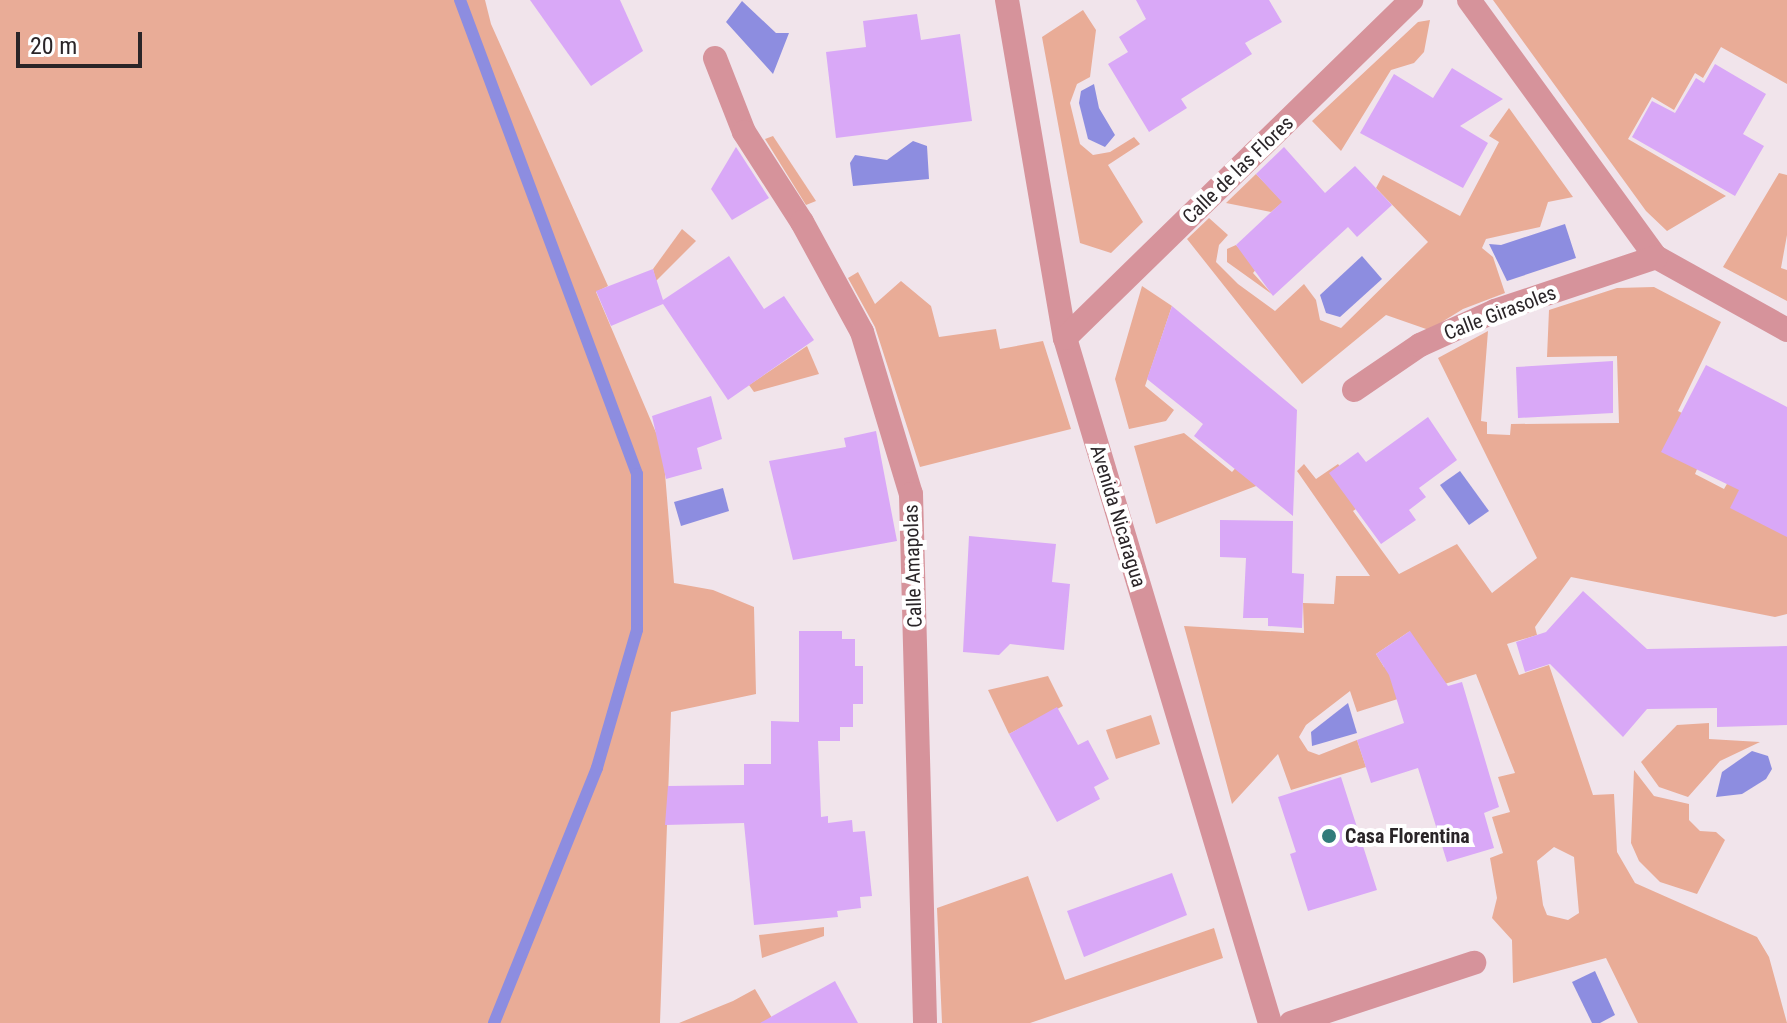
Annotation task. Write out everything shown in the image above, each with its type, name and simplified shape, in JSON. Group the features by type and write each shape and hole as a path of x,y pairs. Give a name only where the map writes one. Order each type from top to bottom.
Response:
{"street":[{"name":"Avenida Nicaragua","path":"1007,0 1065,338 1270,1023"},
{"name":"Calle de las Flores","path":"1065,338 1411,0"},
{"path":"1469,0 1482,12 1656,257 1787,330"},
{"name":"Calle Amapolas","path":"715,58 744,132 802,222 862,332 911,494 925,1023"},
{"name":"Calle Girasoles","path":"1354,390 1420,345 1495,311 1656,257"},
{"path":"1291,1023 1474,963"}],"shaded area":[{"path":"0,0 485,0 491,24 608,286 596,292 663,449 674,583 713,590 754,607 756,694 671,712 660,1023 0,1023"},
{"path":"1493,0 1787,0 1787,84 1721,47 1703,78 1695,73 1674,110 1652,97 1628,139 1726,196 1667,231 1646,211"},
{"path":"742,1 776,33 789,33 773,74 726,22"},
{"path":"1083,10 1096,30 1090,77 1077,84 1070,103 1080,144 1093,155 1110,152 1134,137 1140,144 1108,165 1143,222 1111,253 1080,243 1042,37"},
{"path":"1430,20 1424,52 1414,63 1391,70 1341,151 1312,121 1418,22"},
{"path":"1094,84 1099,108 1115,135 1105,147 1088,139 1079,103 1081,91"},
{"path":"1509,108 1573,197 1548,202 1540,227 1486,239 1482,248 1493,257 1505,293 1463,309 1429,330 1386,315 1302,384 1187,239 1209,218 1228,235 1219,245 1216,262 1238,284 1275,311 1304,284 1316,300 1320,320 1341,328 1428,242 1376,188 1383,175 1460,216 1499,142 1489,136"},
{"path":"773,136 816,201 806,205 765,139"},
{"path":"913,141 927,146 929,179 853,186 850,163 855,155 887,160"},
{"path":"1779,173 1787,175 1787,235 1781,268 1787,270 1787,301 1723,267"},
{"path":"1256,174 1283,202 1271,212 1226,203"},
{"path":"1565,224 1576,258 1507,281 1489,244 1501,245"},
{"path":"682,229 696,241 656,281 653,269"},
{"path":"1236,245 1257,268 1253,273 1273,295 1227,262 1227,249"},
{"path":"1362,256 1382,279 1340,317 1326,313 1320,295"},
{"path":"858,272 875,304 901,281 931,306 939,337 996,329 1000,349 1043,341 1071,429 920,467 875,327 848,278"},
{"path":"1142,286 1172,306 1145,386 1174,410 1166,421 1129,429 1115,379"},
{"path":"1654,287 1721,322 1678,411 1694,419 1706,447 1695,474 1724,489 1735,470 1787,461 1787,614 1775,617 1571,577 1535,627 1537,635 1507,644 1519,675 1549,665 1593,795 1614,794 1617,852 1635,883 1757,937 1769,957 1787,1023 1638,1023 1606,958 1513,983 1512,940 1492,918 1497,898 1490,858 1503,853 1492,817 1510,812 1498,777 1515,773 1476,674 1357,712 1350,691 1306,725 1299,737 1308,751 1319,755 1357,740 1366,767 1291,790 1278,754 1232,804 1184,626 1304,633 1303,603 1334,604 1336,576 1370,576 1297,471 1304,464 1316,479 1338,464 1366,502 1353,511 1399,574 1457,544 1492,593 1537,558 1438,358 1488,331 1481,421 1487,422 1487,434 1510,435 1511,424 1619,423 1617,356 1547,357 1549,310 1617,288","holes":["1410,631 1385,667 1384,667 1376,654","1554,847 1574,857 1579,913 1568,920 1547,915 1543,905 1537,861"]},
{"path":"807,346 819,374 754,392 749,385"},
{"path":"1184,433 1232,472 1239,464 1264,483 1156,524 1134,446"},
{"path":"1460,471 1489,511 1469,525 1440,485"},
{"path":"723,488 729,511 681,526 674,502"},
{"path":"1048,676 1063,706 1009,734 988,690"},
{"path":"1348,703 1357,733 1312,746 1311,732"},
{"path":"1151,715 1160,744 1116,759 1106,730"},
{"path":"1709,723 1709,739 1760,742 1720,761 1688,797 1659,787 1641,762 1677,725"},
{"path":"1752,751 1768,756 1772,769 1766,779 1742,794 1716,797 1722,772"},
{"path":"1634,770 1654,796 1689,804 1689,820 1700,831 1716,832 1725,840 1697,894 1660,882 1639,861 1631,843"},
{"path":"1028,876 1065,980 1214,928 1223,958 1030,1023 942,1023 937,908"},
{"path":"824,927 824,936 762,958 759,935"},
{"path":"1595,971 1615,1015 1600,1023 1592,1023 1572,982"},
{"path":"755,989 775,1023 679,1023 733,1001"}],"building":[{"path":"530,0 620,0 643,51 591,86"},
{"path":"1136,0 1269,0 1282,22 1245,43 1252,54 1181,99 1187,108 1149,132 1108,64 1128,52 1119,37 1146,19"},
{"path":"917,14 921,40 960,34 972,121 836,138 826,52 866,47 863,21"},
{"path":"1715,64 1766,94 1743,134 1764,146 1735,196 1632,137 1652,101 1675,113 1696,78 1704,83"},
{"path":"1452,68 1503,99 1460,126 1488,143 1463,188 1360,133 1394,74 1433,98"},
{"path":"736,147 769,198 732,220 711,189"},
{"path":"1284,147 1325,193 1355,166 1392,205 1357,237 1348,227 1273,296 1236,245 1282,202 1256,174"},
{"path":"729,256 764,309 784,296 814,340 728,400 663,304 611,326 596,291 653,269 663,300"},
{"path":"1172,306 1297,410 1293,516 1194,436 1203,424 1147,379"},
{"path":"1613,361 1613,413 1518,418 1516,367"},
{"path":"1706,365 1787,407 1787,537 1730,508 1739,490 1661,452"},
{"path":"711,396 722,439 697,448 702,469 666,479 652,416"},
{"path":"1428,417 1457,460 1419,488 1426,497 1409,510 1416,520 1381,544 1329,473 1358,452 1366,462"},
{"path":"876,431 897,541 793,560 769,461 846,447 844,438"},
{"path":"1220,520 1293,521 1292,573 1304,574 1302,628 1268,626 1268,618 1243,618 1246,558 1220,557"},
{"path":"969,536 1056,544 1052,582 1070,584 1064,650 1010,644 999,655 963,652"},
{"path":"1583,591 1647,649 1787,646 1787,725 1717,727 1717,708 1647,709 1623,737 1550,664 1525,672 1516,642 1546,632"},
{"path":"799,631 842,631 842,639 855,639 855,666 863,666 863,704 853,704 853,727 840,727 840,741 818,741 821,817 828,816 828,823 852,820 853,832 865,831 872,896 860,897 861,908 837,911 838,917 754,925 744,823 665,825 668,786 744,785 744,764 771,764 771,721 799,722"},
{"path":"1410,631 1448,686 1462,682 1499,807 1484,813 1494,848 1447,862 1418,768 1371,783 1357,740 1404,723 1389,675 1376,654"},
{"path":"1057,707 1078,745 1088,740 1109,779 1094,787 1100,799 1057,822 1009,734"},
{"name":"Casa Florentina","path":"1341,777 1377,890 1308,911 1290,854 1296,852 1278,797"},
{"path":"1172,873 1187,915 1084,957 1067,911"},
{"path":"835,981 858,1023 760,1023"}],"waterway":[{"path":"460,0 637,474 637,630 597,768 494,1023"}],"place":[{"name":"Casa Florentina","path":"1329,836"}]}
